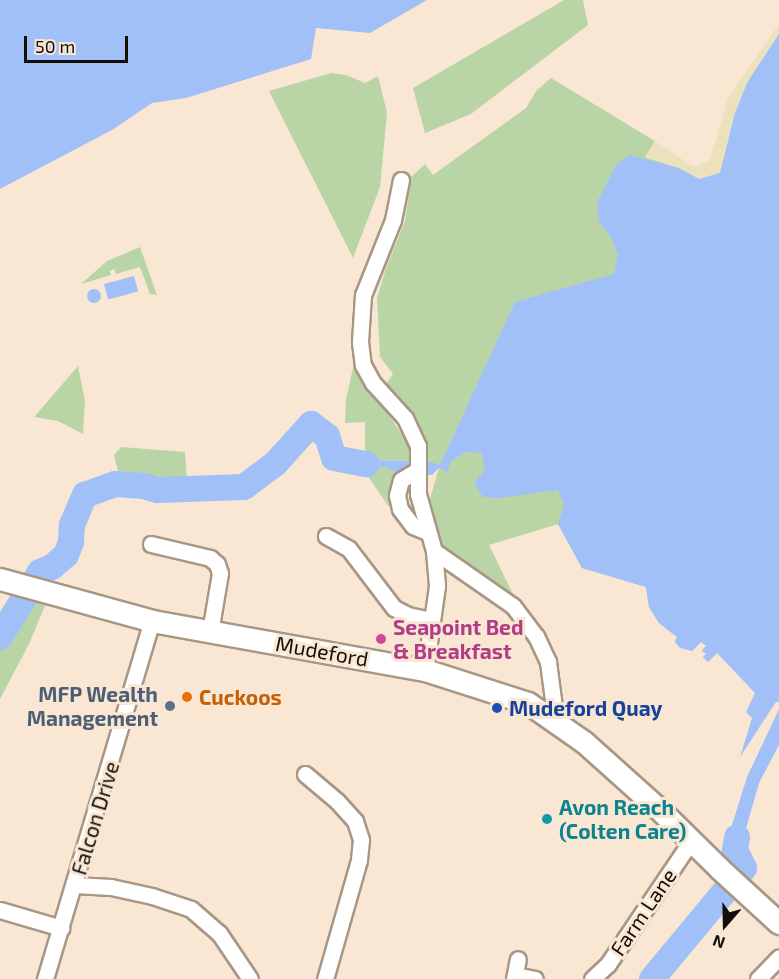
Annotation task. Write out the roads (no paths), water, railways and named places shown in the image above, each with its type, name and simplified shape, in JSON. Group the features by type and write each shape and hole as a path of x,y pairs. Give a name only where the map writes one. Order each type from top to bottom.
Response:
{"street":[{"path":"401,180 393,220 363,295 360,342 363,365 373,383 405,418 418,446 416,471 418,494 434,551 437,586 425,670"},
{"path":"416,471 401,480 397,495 400,509 413,526 427,532"},
{"path":"326,536 349,549 362,562 382,596 394,608 408,615 431,620"},
{"path":"151,544 210,558 217,564 220,573 210,632"},
{"path":"434,551 513,606 536,636 548,662 555,722"},
{"name":"Mudeford","path":"0,579 152,621 425,670 528,703 584,742 779,923"},
{"name":"Falcon Drive","path":"45,979 152,621"},
{"path":"305,774 337,801 355,821 361,840 359,860 325,979"},
{"name":"Farm Lane","path":"592,979 608,964 691,842"},
{"path":"74,885 111,887 152,896 191,909 219,933 250,979"},
{"path":"0,909 61,928"},
{"path":"758,979 779,957"},
{"path":"519,959 514,977 535,979"}],"water":[{"path":"0,0 427,0 370,33 316,28 311,59 186,98 152,103 112,130 0,189"},
{"path":"779,34 779,702 776,702 740,757 752,718 746,712 755,693 717,653 708,662 703,657 706,654 702,651 706,646 701,642 692,651 680,648 675,642 677,637 659,623 649,607 646,587 582,568 558,524 564,505 558,490 499,498 483,497 474,483 485,470 482,453 466,452 451,461 447,472 439,468 432,475 428,475 428,461 440,465 515,302 614,274 618,254 610,236 599,221 597,202 616,165 629,155 679,168 699,179 720,173 735,113 747,83"},
{"path":"134,276 138,291 108,299 104,284"},
{"path":"94,289 99,291 101,296 99,301 94,303 89,301 87,296 89,291"},
{"path":"365,460 410,461 408,469 400,474 386,467 366,467"},
{"path":"779,709 779,745 759,783 741,846 750,876 738,866 725,847 747,777"}],"waterway":[{"path":"0,637 40,572 52,567 66,555 71,542 72,525 85,495 115,484 144,486 157,490 244,487 275,464 311,424 327,436 334,458 366,464"},
{"path":"652,979 744,868 735,850 737,837"}],"place":[{"name":"Seapoint Bed & Breakfast","path":"381,639"},
{"name":"Cuckoos","path":"187,697"},
{"name":"MFP Wealth Management","path":"170,706"},
{"name":"Mudeford Quay","path":"497,708"},
{"name":"Avon Reach (Colten Care)","path":"547,819"}]}
